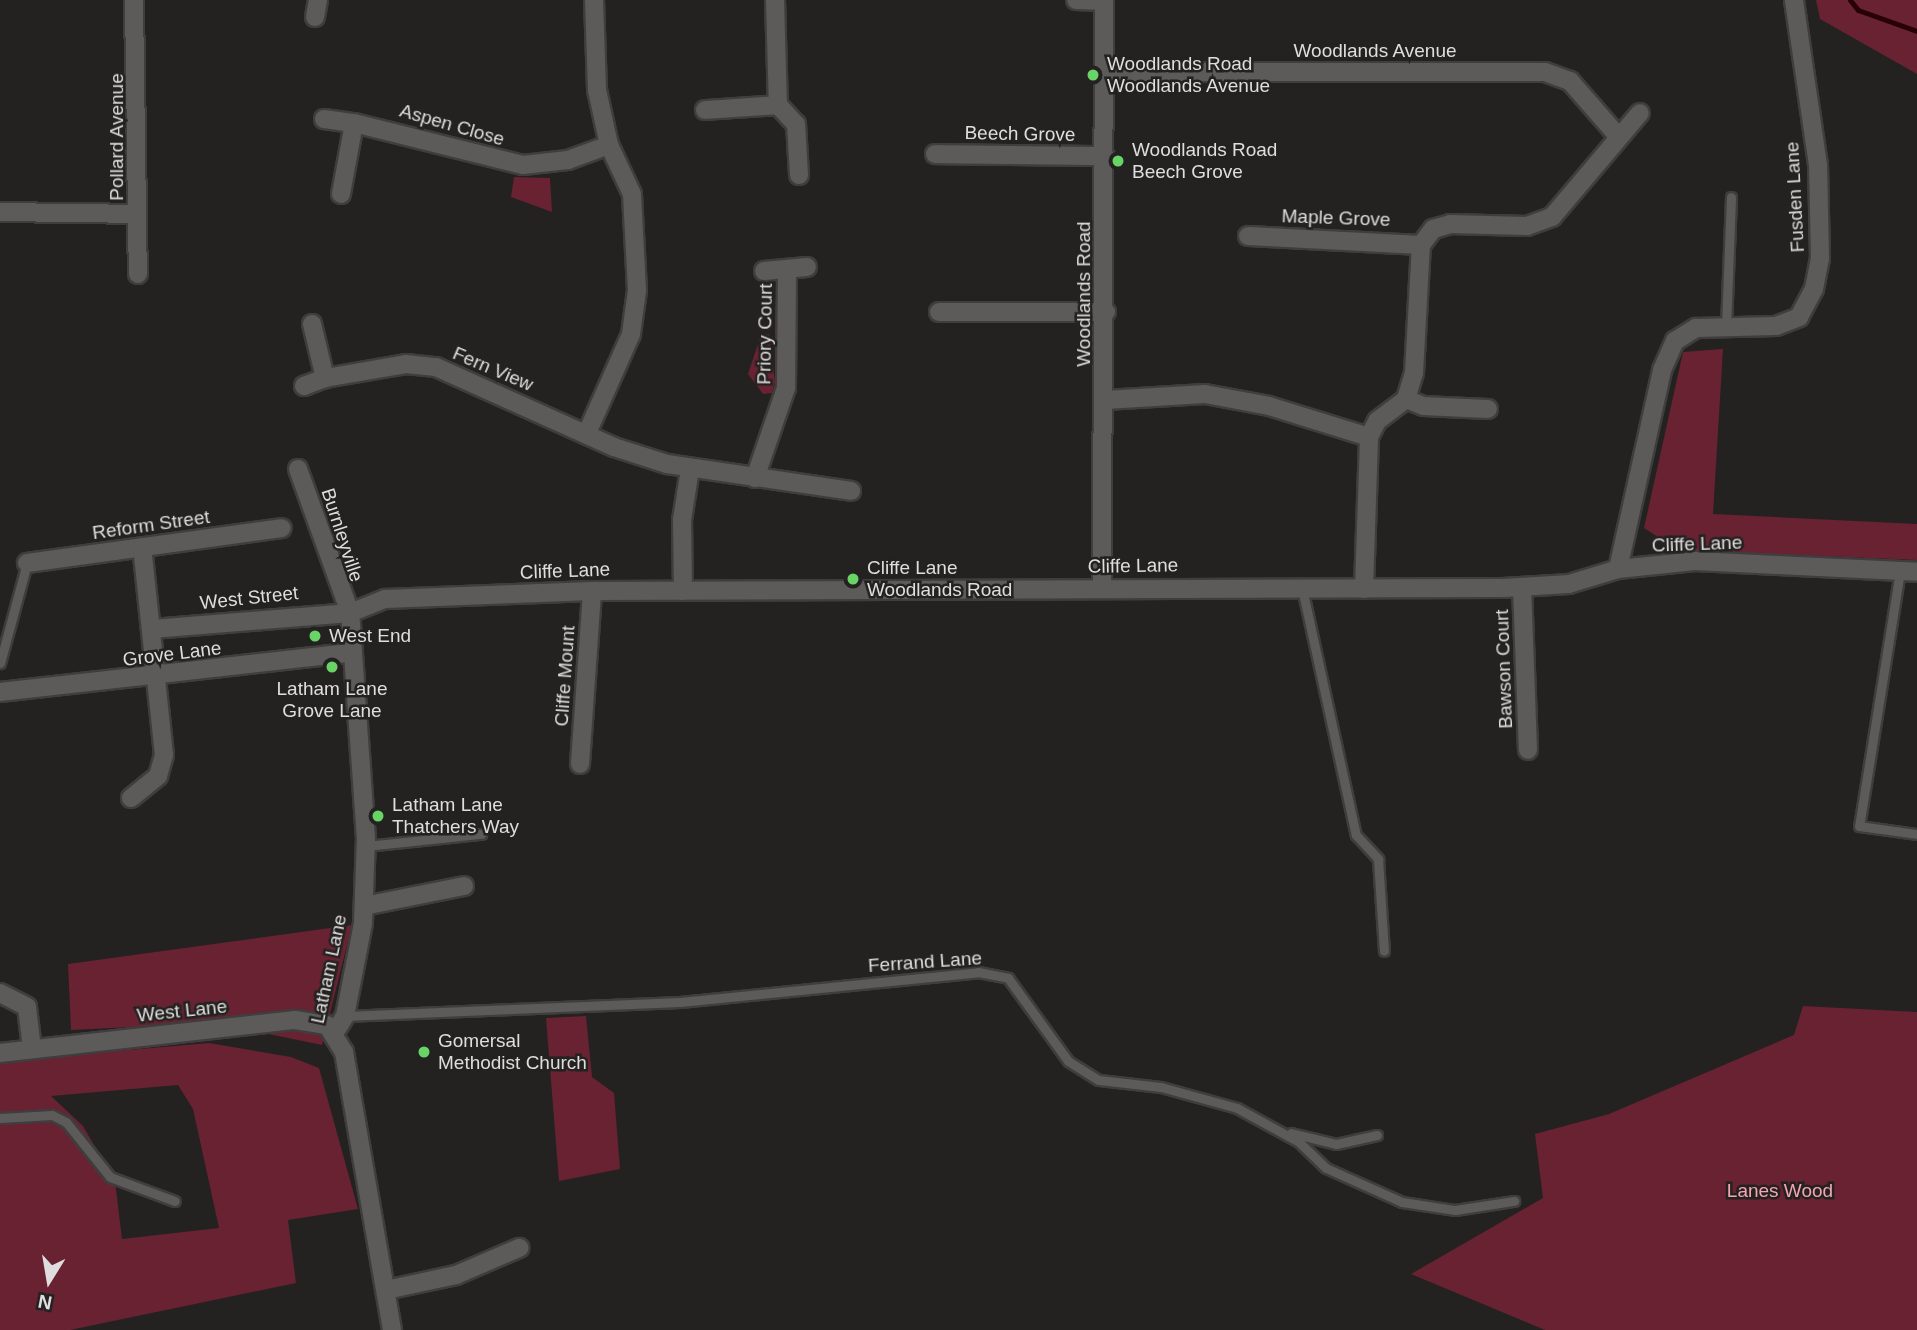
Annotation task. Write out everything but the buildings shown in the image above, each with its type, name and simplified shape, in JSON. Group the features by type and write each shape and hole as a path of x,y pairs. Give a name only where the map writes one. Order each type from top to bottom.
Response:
{"street":[{"name":"Pollard Avenue","path":"134,0 138,274"},
{"path":"587,433 636,310 632,194 609,145 597,90 594,0"},
{"path":"775,0 778,105 796,124 799,175"},
{"path":"1076,0 1104,0"},
{"name":"Woodlands Road","path":"1102,588 1106,312 1104,0"},
{"name":"Fusden Lane","path":"1618,569 1662,370 1675,341 1696,328 1776,326 1800,317 1820,259 1818,165 1794,0"},
{"name":"Woodlands Avenue","path":"1104,72 1545,72 1570,81 1618,136"},
{"path":"705,110 778,105"},
{"path":"1364,589 1368,437 1377,421 1406,399 1422,245 1433,229 1450,224 1527,226 1552,217 1640,113"},
{"name":"Aspen Close","path":"324,119 354,123 523,165 568,160 609,145"},
{"path":"341,194 354,123"},
{"name":"Beech Grove","path":"935,154 1105,156"},
{"path":"0,212 138,214"},
{"name":"Maple Grove","path":"1248,236 1422,245"},
{"path":"764,271 807,267"},
{"name":"Priory Court","path":"755,478 786,388 787,269"},
{"path":"939,312 1106,312"},
{"path":"312,324 325,378"},
{"name":"Fern View","path":"304,386 325,378 406,364 436,367 587,433 690,469 851,491"},
{"path":"1105,400 1205,394 1269,406 1368,437"},
{"path":"1406,399 1423,406 1488,409"},
{"name":"Burnleyville","path":"298,469 350,613"},
{"path":"683,591 682,520 690,469"},
{"name":"Reform Street","path":"27,563 282,528"},
{"path":"131,798 158,776 164,755 142,547"},
{"name":"Cliffe Lane","path":"350,613 385,599 592,591 1522,587 1569,584 1618,569 1695,561 1908,572"},
{"name":"Bawson Court","path":"1522,587 1528,750"},
{"name":"Cliffe Mount","path":"580,764 592,591"},
{"name":"West Street","path":"152,629 350,613"},
{"name":"Latham Lane","path":"350,613 349,653 366,846 364,906 340,1024 392,1330"},
{"name":"Grove Lane","path":"0,692 155,677 349,653"},
{"path":"364,906 464,886"},
{"path":"0,993 27,1007 32,1049"},
{"name":"West Lane","path":"0,1054 295,1020 340,1024"},
{"path":"386,1290 456,1275 519,1248"}],"lane":[{"path":"1726,327 1731,197"},
{"path":"0,663 27,563"},
{"path":"1908,572 1859,827 1917,834"},
{"path":"1302,588 1356,835 1378,859 1384,951"},
{"path":"366,846 481,834"},
{"name":"Ferrand Lane","path":"340,1024 680,1002 978,972 1008,978 1068,1061 1099,1080 1192,1093 1279,1130 1326,1168 1402,1202 1455,1210 1514,1201"},
{"path":"0,1118 51,1115 66,1122 110,1177 176,1201"},
{"path":"1279,1130 1336,1144 1377,1135"}],"green space":[{"path":"1816,0 1917,0 1917,74 1820,19"},
{"path":"514,177 550,178 552,212 511,197"},
{"path":"769,334 775,382 772,393 763,394 748,374 761,335"},
{"path":"1723,349 1713,514 1917,524 1917,560 1678,550 1644,528 1683,352"},
{"path":"352,925 322,1045 215,1023 71,1030 68,964"},
{"name":"Lanes Wood","path":"1803,1006 1917,1012 1917,1330 1545,1330 1411,1274 1543,1198 1535,1134 1609,1114 1794,1035"},
{"path":"586,1016 592,1077 614,1093 620,1169 559,1181 546,1018"},
{"path":"209,1043 291,1057 319,1068 358,1209 288,1220 296,1283 70,1330 0,1330 0,1061","holes":["178,1085 193,1109 219,1228 122,1239 115,1181 83,1126 51,1096"]}],"waterway":[{"path":"1850,0 1858,10 1917,31"}],"place":[{"name":"Woodlands Road Woodlands Avenue","path":"1093,75"},
{"name":"Woodlands Road Beech Grove","path":"1118,161"},
{"name":"Cliffe Lane Woodlands Road","path":"853,579"},
{"name":"West End","path":"315,636"},
{"name":"Latham Lane Grove Lane","path":"332,667"},
{"name":"Latham Lane Thatchers Way","path":"378,816"},
{"name":"Gomersal Methodist Church","path":"424,1052"}]}
